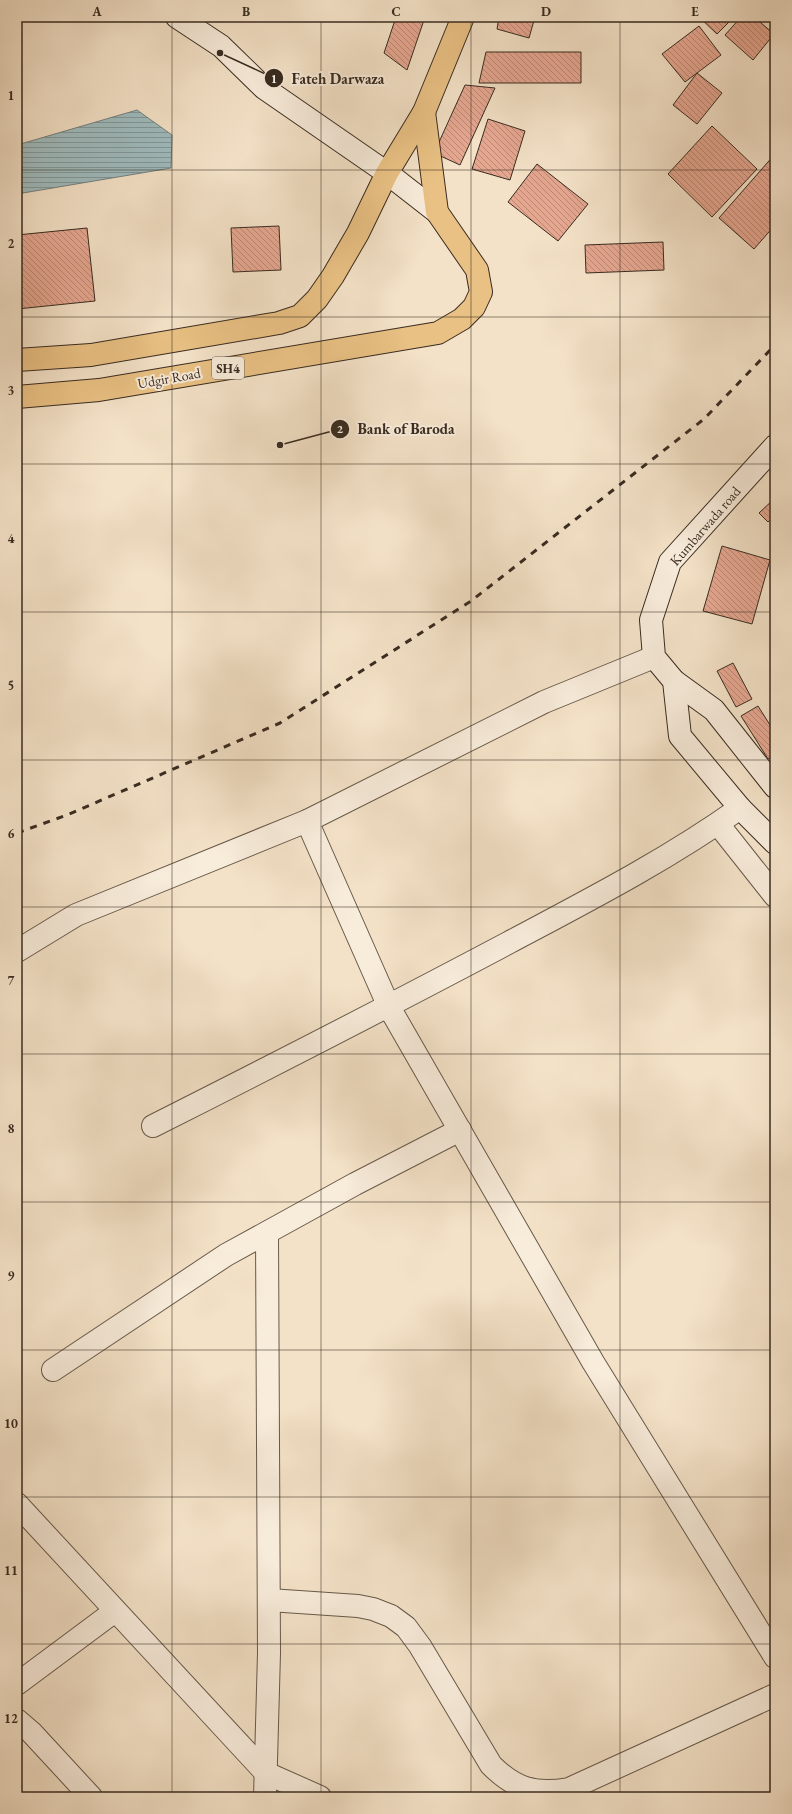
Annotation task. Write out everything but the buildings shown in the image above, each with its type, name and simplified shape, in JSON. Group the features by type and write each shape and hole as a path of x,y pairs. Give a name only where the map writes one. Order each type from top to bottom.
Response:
{"highway":[{"path":"17,360 91,355 279,323 300,316 317,299 358,233 387,173 424,112 463,17"},
{"path":"424,112 437,212"},
{"name":"Udgir Road","path":"17,398 99,390 438,332 462,319 474,307 481,292 477,270 437,212"}],"street":[{"path":"177,17 221,46 264,88 387,173 437,212"},
{"name":"Kumbarwada road","path":"654,657 651,620 670,562 775,446"},
{"path":"17,951 76,915 307,821 544,702 654,657 674,681 714,710 775,787"},
{"path":"674,681 680,736 740,808 775,842"},
{"path":"153,1126 389,1006 611,888 718,824 740,808"},
{"path":"307,821 389,1006 593,1362 775,1657"},
{"path":"718,824 775,896"},
{"path":"53,1370 226,1255 355,1184 460,1130"},
{"path":"265,1797 269,1600 268,1233"},
{"path":"17,1504 266,1773 320,1797"},
{"path":"269,1600 358,1606 373,1609 391,1616 406,1628 420,1646 491,1765 503,1777 516,1785 537,1792 552,1792 569,1789 775,1695"},
{"path":"17,1684 115,1611"},
{"path":"17,1720 31,1732 91,1797"}],"water":[{"path":"137,110 172,135 171,168 17,194 17,145"}],"railway":[{"path":"17,833 67,815 280,723 471,601 704,419 775,345"}],"place":[{"name":"Fateh Darwaza","path":"220,53"},
{"name":"Bank of Baroda","path":"280,445"}]}
